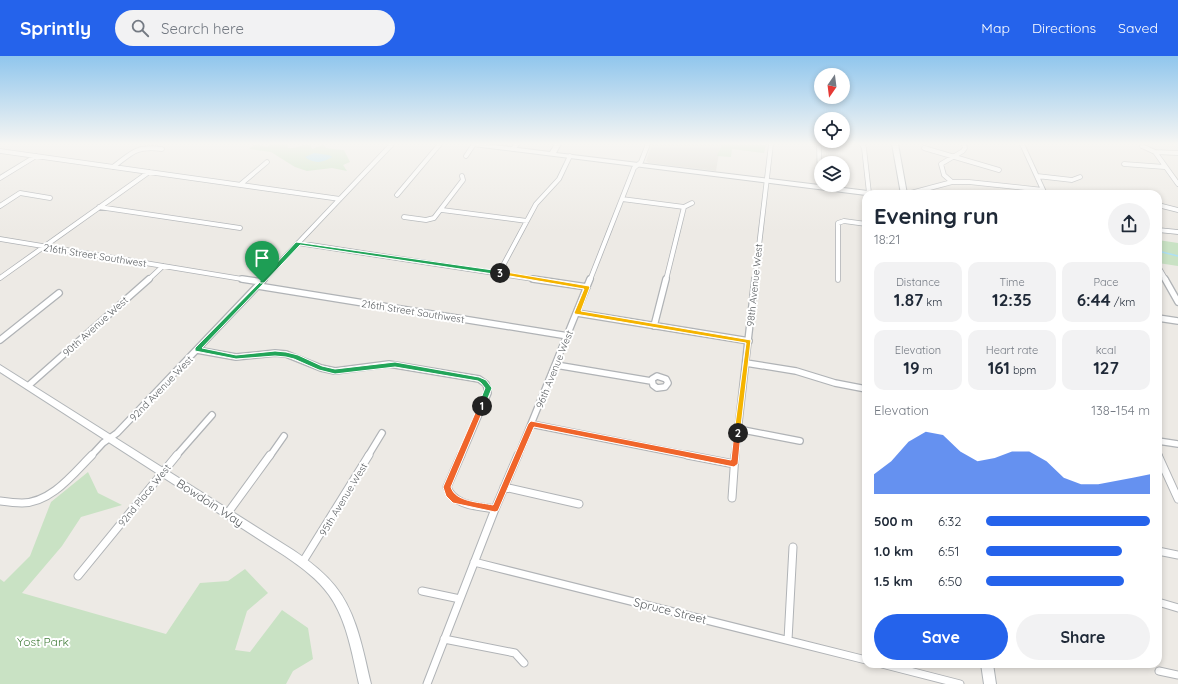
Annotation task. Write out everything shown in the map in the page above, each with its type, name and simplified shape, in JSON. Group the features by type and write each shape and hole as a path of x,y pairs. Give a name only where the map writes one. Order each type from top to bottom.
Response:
{"main road":[{"path":"709,173 814,186"},
{"path":"901,173 903,190"},
{"path":"850,191 862,193"},
{"name":"Bowdoin Way","path":"0,368 227,514 302,563 319,576 333,591 349,624 365,684"},
{"path":"987,668 990,684"}],"street":[{"path":"0,278 147,173"},
{"path":"159,173 340,199"},
{"path":"241,184 253,173"},
{"name":"92nd Avenue West","path":"0,501 23,503 36,500 53,492 62,485 103,443 120,430 364,173"},
{"path":"397,195 415,173"},
{"path":"499,273 539,201 559,179 562,173"},
{"name":"96th Avenue West","path":"427,684 495,509 568,336 632,173"},
{"name":"98th Avenue West","path":"732,498 734,464 767,173"},
{"path":"868,173 871,190"},
{"path":"944,173 952,182"},
{"path":"1170,173 1178,184"},
{"path":"404,217 431,220 438,216 463,180 462,176"},
{"path":"1037,176 1072,180 1080,178"},
{"path":"1037,176 1043,190"},
{"path":"922,190 952,182 969,182 1029,190"},
{"path":"0,206 20,193 50,198"},
{"path":"622,199 684,208 692,203"},
{"path":"1162,206 1178,210"},
{"path":"100,207 240,228"},
{"path":"654,326 684,208"},
{"path":"442,210 527,221"},
{"path":"838,280 838,223 844,221 862,223"},
{"path":"1162,230 1178,232"},
{"name":"216th Street Southwest","path":"0,239 568,336"},
{"path":"298,243 587,287"},
{"name":"90th Avenue West","path":"28,386 163,266"},
{"path":"1162,273 1178,302"},
{"path":"0,340 59,293"},
{"path":"577,313 749,341"},
{"path":"1162,319 1178,321"},
{"path":"197,350 236,357 275,353 286,354 321,368 335,371 395,364 479,379 487,384 488,393 447,487 449,494 456,500 495,509"},
{"path":"746,363 796,371 834,383 862,388"},
{"path":"556,365 651,381"},
{"name":"92nd Place West","path":"78,576 162,472 212,415"},
{"path":"531,424 734,464"},
{"path":"738,429 800,441"},
{"name":"95th Avenue West","path":"302,563 382,433"},
{"path":"227,514 284,436"},
{"path":"1162,441 1178,444"},
{"path":"1162,463 1178,499"},
{"path":"504,487 579,504"},
{"path":"788,640 793,547"},
{"path":"1162,552 1178,555"},
{"name":"Spruce Street","path":"474,562 862,659"},
{"path":"422,591 460,598"},
{"path":"1162,603 1178,608"},
{"path":"444,639 515,653 524,663"},
{"path":"898,668 960,684"},
{"path":"1159,671 1178,675"}],"green space":[{"path":"1162,241 1178,243 1178,266 1162,264"},
{"name":"Yost Park","path":"88,472 98,493 122,505 81,517 62,546 22,593 166,634 200,583 228,581 245,569 268,593 247,611 235,650 250,652 282,610 308,628 313,659 293,671 286,684 0,684 0,579 4,582 30,556 51,502"}],"waterway":[{"path":"1162,252 1178,256"}],"route":[{"path":"298,243 587,287 577,313 749,341 734,464 531,424 495,509 459,502 449,494 447,487 488,393 487,384 479,379 395,364 335,371 321,368 305,360 286,354 256,354 236,357 197,350 262,282 298,243"}]}
